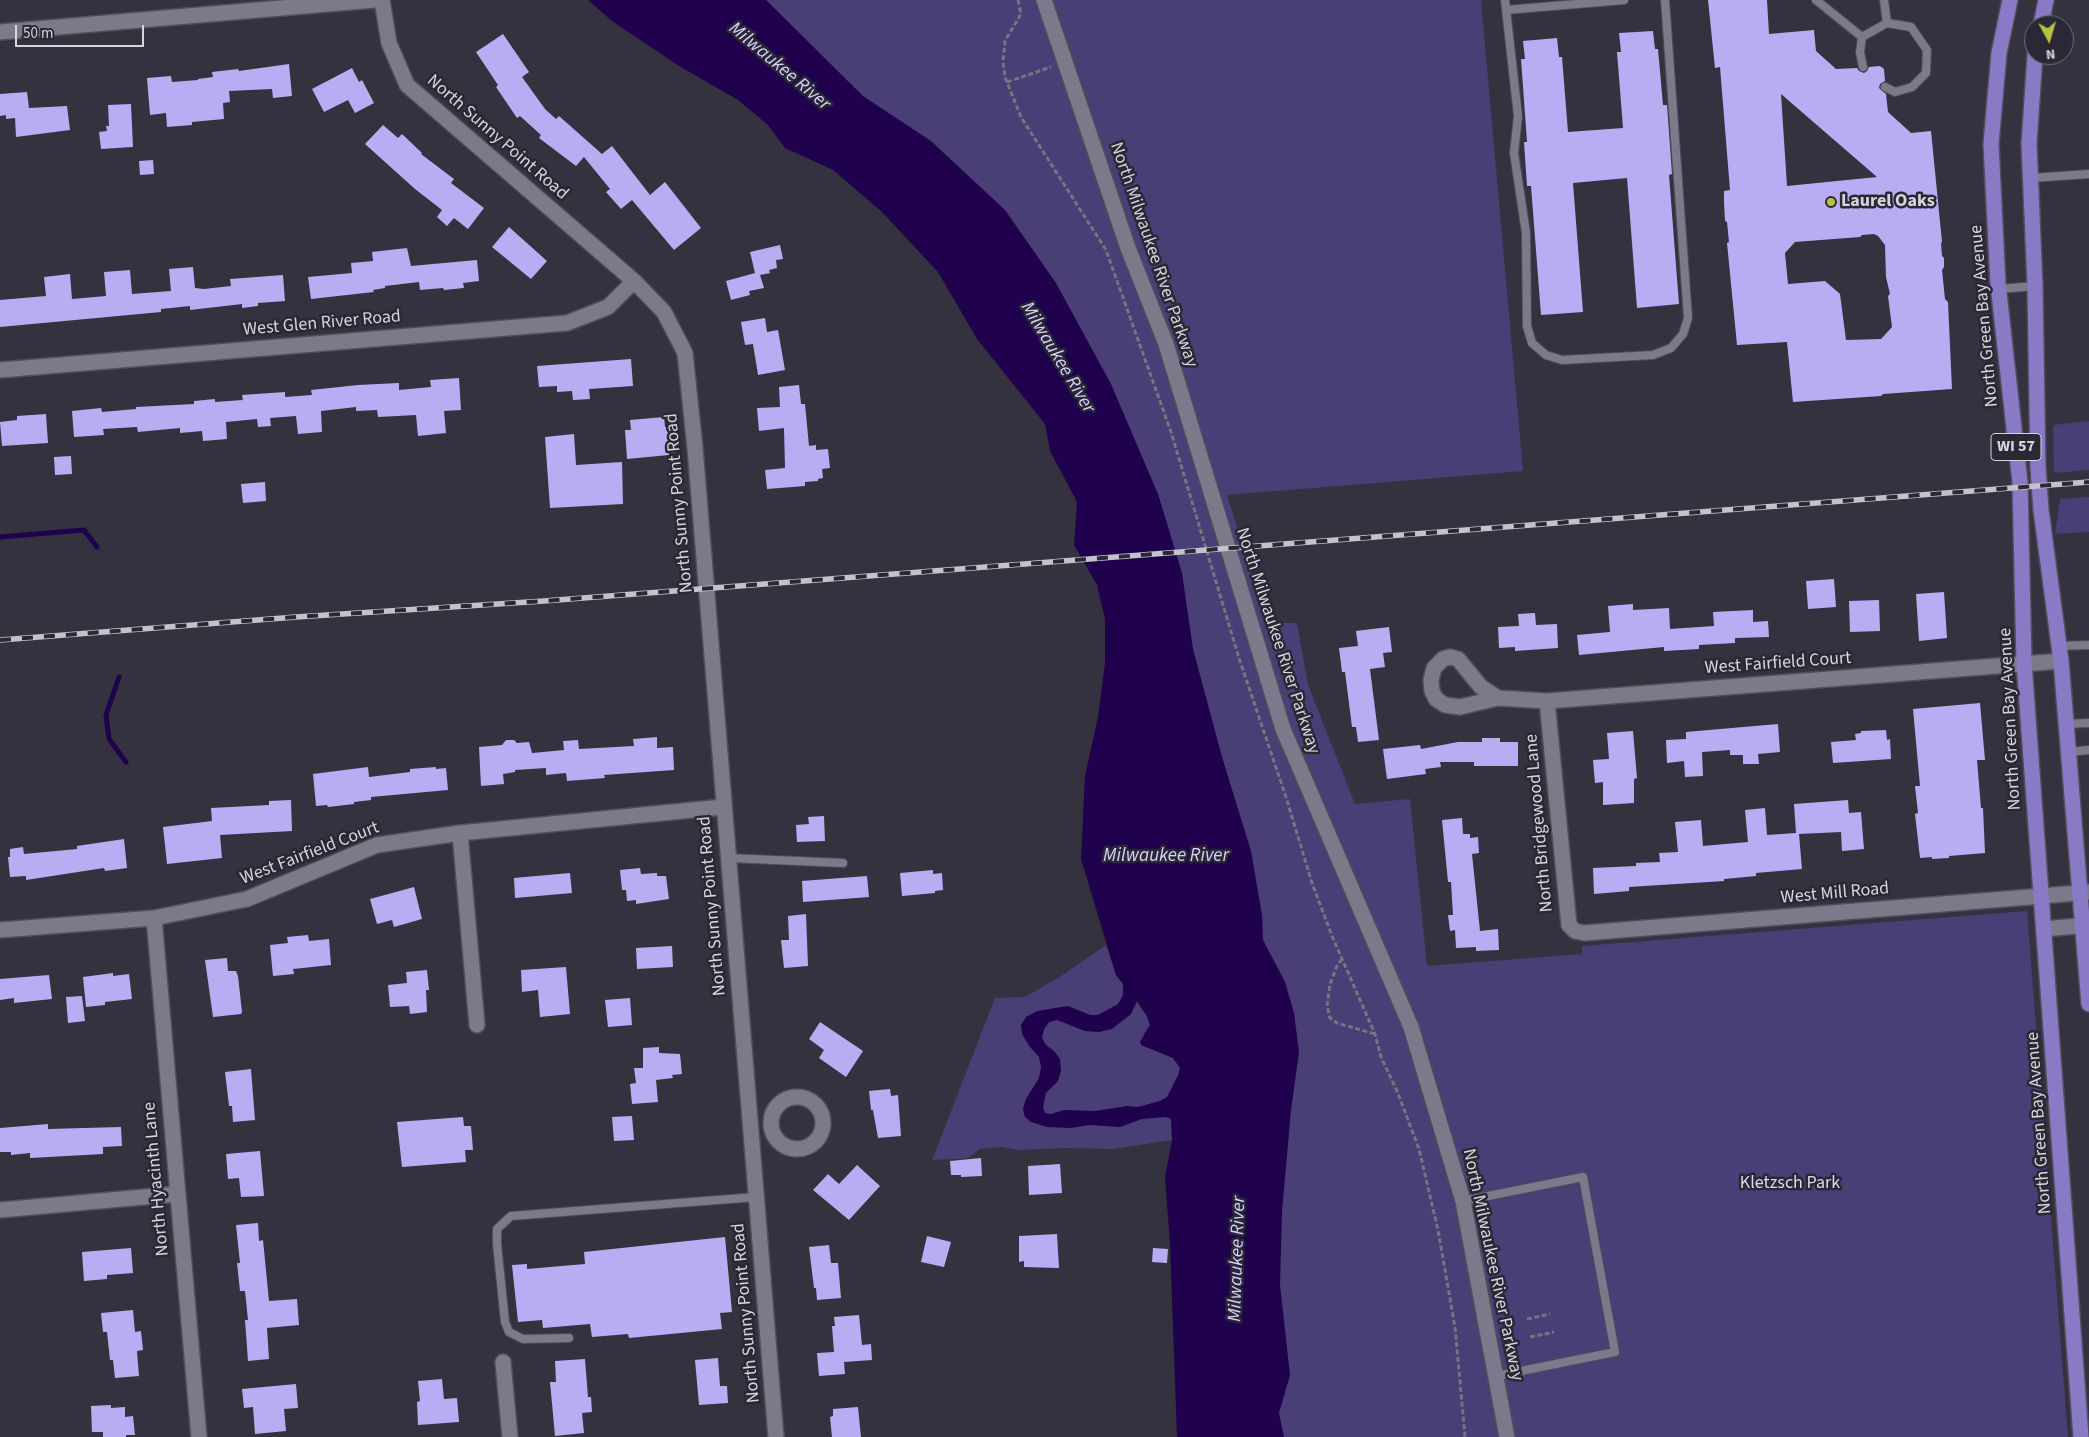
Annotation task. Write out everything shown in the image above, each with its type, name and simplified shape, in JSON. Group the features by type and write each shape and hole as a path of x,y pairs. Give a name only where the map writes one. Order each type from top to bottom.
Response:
{"main road":[{"name":"North Green Bay Avenue","path":"2010,0 1999,53 1991,144 1999,289 2020,482 2024,663 2081,1437"},
{"path":"2042,15 2046,0"},
{"name":"WI 57","path":"2034,65 2029,144 2035,286 2038,468 2041,510 2060,653 2085,893 2089,1004"}],"street":[{"path":"0,32 245,6 375,0"},
{"name":"North Sunny Point Road","path":"382,0 389,43 407,85 634,281 664,312 684,352 694,448 776,1437"},
{"name":"North Milwaukee River Parkway","path":"1044,0 1128,248 1166,344 1283,729 1411,1026 1463,1201 1506,1437"},
{"name":"West Glen River Road","path":"0,370 567,323 608,307 634,281"},
{"name":"West Fairfield Court","path":"1498,698 1548,701 2024,663 2060,653"},
{"name":"North Bridgewood Lane","path":"1548,701 1569,925 1575,931 1584,933"},
{"name":"West Fairfield Court","path":"0,930 154,918 247,899 377,845 460,833 723,807"},
{"path":"460,833 477,1025"},
{"name":"West Mill Road","path":"1584,933 2085,893"},
{"name":"North Hyacinth Lane","path":"154,918 199,1437"},
{"path":"2044,929 2086,926"},
{"path":"750,1126 772,1125"},
{"path":"0,1210 177,1194"},
{"path":"503,1362 510,1437"}],"lane":[{"path":"1505,0 1518,116 1514,153 1526,233 1527,326 1532,343 1546,355 1562,360 1653,354 1671,348 1683,334 1688,318 1665,0"},
{"path":"1506,10 1624,0"},
{"path":"1816,0 1862,37"},
{"path":"1884,0 1887,23"},
{"path":"1862,37 1887,23 1911,27 1927,50 1926,73 1912,87 1895,92 1885,87"},
{"path":"1862,37 1860,52 1862,67"},
{"path":"2031,178 2089,174"},
{"path":"1999,289 2035,286"},
{"path":"2060,653 2089,645"},
{"path":"2066,724 2089,723"},
{"path":"2069,752 2089,750"},
{"path":"728,858 843,863"},
{"path":"1463,1201 1583,1177 1615,1352 1496,1376"},
{"path":"569,1338 522,1339 509,1332 505,1322 497,1244 498,1229 511,1216 756,1197"}],"path":[{"path":"1018,0 1021,14 1005,41 1003,62 1007,82 1021,117 1106,250 1172,432 1239,658 1286,797 1312,883 1342,959 1375,1034 1381,1057 1397,1091 1419,1149 1438,1230 1455,1327 1465,1437"},
{"path":"1007,82 1066,62"},
{"path":"1342,959 1330,984 1327,1006 1330,1018 1337,1023 1375,1034"},
{"path":"1527,1319 1550,1314"},
{"path":"1530,1337 1554,1332"}],"green space":[{"name":"Kletzsch Park","path":"766,0 1481,0 1523,471 1227,495 1267,623 1297,623 1308,685 1355,804 1410,799 1427,966 1582,954 1582,946 2027,911 2068,1437 1233,1437 1111,489 797,33"},
{"path":"2089,421 2089,470 2054,473 2053,425"},
{"path":"2089,497 2089,532 2055,534 2060,499"},
{"path":"1106,945 1116,975 1147,1016 1150,1025 1144,1033 1141,1045 1173,1058 1180,1068 1178,1076 1174,1081 1170,1108 1172,1140 1113,1149 1018,1150 1002,1147 980,1149 968,1158 932,1160 995,998 1025,997 1061,976"}],"water":[{"name":"Milwaukee River","path":"588,0 766,0 863,96 931,141 1005,210 1056,283 1111,384 1158,494 1182,573 1193,649 1222,757 1251,851 1262,915 1263,940 1285,982 1294,1013 1299,1052 1291,1110 1282,1212 1280,1285 1290,1375 1279,1413 1284,1437 1177,1437 1170,1244 1165,1177 1172,1140 1171,1119 1166,1117 1142,1119 1120,1127 1090,1125 1071,1128 1047,1127 1031,1122 1025,1117 1023,1109 1026,1099 1039,1078 1041,1067 1039,1057 1022,1034 1021,1025 1026,1017 1037,1011 1068,1006 1090,1015 1098,1015 1118,1004 1123,995 1123,984 1116,975 1081,859 1085,776 1098,717 1105,663 1105,619 1097,585 1074,545 1077,502 1050,451 1045,424 977,339 938,272 882,212 833,170 785,148 768,125 738,100 679,66 612,21","holes":["1137,1001 1147,1016 1150,1025 1140,1042 1141,1045 1173,1058 1180,1068 1167,1097 1138,1107 1127,1106 1095,1111 1064,1110 1051,1114 1045,1113 1043,1107 1046,1093 1058,1081 1061,1071 1060,1059 1046,1045 1042,1038 1044,1029 1049,1022 1057,1020 1085,1031 1099,1032 1112,1029 1131,1014"]}],"building":[{"name":"Laurel Oaks","path":"1708,0 1767,0 1769,34 1814,30 1816,51 1836,69 1857,68 1864,73 1869,67 1880,66 1884,69 1885,81 1880,84 1879,88 1886,94 1888,112 1911,133 1931,131 1942,256 1944,258 1942,270 1945,299 1948,302 1952,389 1793,402 1787,342 1737,345 1724,202 1724,191 1730,190 1720,67 1715,68","holes":["1781,94 1877,177 1787,186","1874,234 1885,245 1886,277 1890,294 1888,296 1892,327 1881,339 1846,340 1840,294 1825,281 1788,284 1785,253 1795,242 1860,237 1862,235"]},
{"path":"1653,31 1655,49 1658,49 1663,105 1667,105 1672,174 1669,175 1679,304 1637,308 1627,178 1573,183 1583,312 1541,315 1531,186 1527,186 1524,142 1527,142 1521,59 1525,59 1523,41 1557,38 1559,57 1562,57 1568,132 1623,128 1617,52 1621,52 1619,33"},
{"path":"503,34 529,72 522,77 545,109 556,119 559,116 602,154 612,146 650,195 665,182 701,228 674,250 632,200 621,209 606,192 610,189 584,157 576,166 539,138 541,135 520,116 517,118 476,52"},
{"path":"289,64 292,96 273,98 272,89 229,91 230,102 223,103 224,119 192,122 192,125 167,127 166,113 150,115 147,78 171,76 172,82 198,80 213,77 212,72 238,69 239,71"},
{"path":"352,68 359,82 362,80 374,103 355,113 348,100 324,112 312,89"},
{"path":"27,92 29,108 67,106 70,130 16,137 15,118 6,119 6,115 0,116 0,94"},
{"path":"131,104 133,147 101,149 99,132 107,131 106,126 109,126 108,105"},
{"path":"383,125 398,138 402,134 421,154 454,179 451,183 484,208 468,229 454,218 447,226 437,217 442,210 415,189 365,144"},
{"path":"153,160 154,174 140,175 139,161"},
{"path":"509,227 547,261 531,279 492,247"},
{"path":"780,245 783,259 776,260 777,268 769,270 770,273 760,275 764,288 749,291 750,295 731,300 726,281 755,273 750,252"},
{"path":"407,248 411,266 477,260 479,281 463,283 464,288 444,290 443,288 420,290 419,282 385,286 385,288 373,290 374,292 311,299 308,277 352,273 351,263 373,261 372,252"},
{"path":"193,267 195,288 204,289 231,286 230,279 283,275 285,301 258,303 258,306 242,308 242,304 190,310 190,306 161,309 161,312 0,327 0,300 46,296 44,277 70,274 72,299 106,296 104,272 130,270 132,294 171,291 169,269"},
{"path":"765,318 767,332 778,330 785,370 758,375 753,344 745,345 741,322"},
{"path":"631,359 633,386 589,389 590,399 573,400 572,391 557,392 557,386 539,387 537,366"},
{"path":"459,378 461,410 444,411 446,433 418,436 416,415 378,417 377,410 356,411 356,407 321,411 322,432 298,434 296,416 270,418 271,426 258,427 257,419 226,422 227,439 203,441 202,431 180,433 180,428 138,432 137,427 103,429 104,435 74,437 72,411 101,408 102,412 136,409 136,407 194,404 194,401 215,399 215,402 243,400 242,395 285,392 285,397 312,395 311,390 358,385 399,383 399,390 431,387 430,380"},
{"path":"799,385 801,404 805,404 809,446 816,445 816,450 828,449 830,468 822,469 823,478 818,479 818,481 805,482 805,486 767,489 765,470 785,468 784,428 759,431 757,408 780,407 779,387"},
{"path":"46,414 48,443 2,446 0,422 17,420 17,416"},
{"path":"664,417 665,427 668,430 673,430 675,453 627,459 625,430 631,430 630,420"},
{"path":"574,434 576,465 622,462 623,504 550,508 545,437"},
{"path":"71,456 72,474 55,475 54,457"},
{"path":"265,482 266,501 243,503 241,484"},
{"path":"1834,579 1836,607 1808,609 1806,581"},
{"path":"1944,592 1947,638 1919,641 1916,594"},
{"path":"1879,600 1880,631 1850,632 1849,601"},
{"path":"1633,604 1633,610 1669,608 1670,629 1714,626 1713,612 1753,610 1753,622 1768,621 1769,637 1735,638 1735,643 1699,645 1699,649 1664,651 1664,647 1579,655 1577,635 1610,632 1608,606"},
{"path":"1535,613 1536,625 1557,624 1558,648 1515,651 1515,647 1499,648 1498,627 1519,626 1518,614"},
{"path":"1389,627 1392,652 1383,653 1385,667 1370,669 1379,740 1358,742 1356,727 1352,727 1345,672 1342,672 1339,648 1358,646 1356,631"},
{"path":"1980,703 1985,760 1977,760 1981,808 1983,808 1985,853 1949,856 1949,858 1920,858 1915,814 1918,813 1915,786 1920,786 1913,709"},
{"path":"1778,724 1780,752 1758,754 1759,764 1743,764 1743,755 1730,755 1730,750 1702,752 1703,776 1685,777 1684,761 1667,763 1666,740 1686,739 1686,732"},
{"path":"1886,730 1887,740 1890,739 1891,759 1833,763 1831,742 1856,740 1855,734 1861,733 1861,731"},
{"path":"1633,731 1637,778 1634,779 1634,803 1603,805 1603,782 1595,783 1593,760 1609,759 1607,733"},
{"path":"657,737 657,748 673,747 674,770 604,775 605,778 567,781 566,773 546,775 546,768 515,770 515,772 503,774 504,784 481,786 479,747 502,745 506,740 514,740 517,743 529,742 532,753 564,750 563,741 578,740 579,749 634,746 633,739"},
{"path":"1482,738 1500,738 1500,742 1518,742 1518,766 1474,766 1474,762 1440,762 1441,767 1425,769 1426,774 1387,779 1383,749 1420,745 1421,749 1458,742 1482,742"},
{"path":"368,767 369,777 410,772 410,769 446,768 448,790 371,797 371,800 354,802 354,804 328,807 327,805 316,806 313,774"},
{"path":"291,800 292,831 220,835 222,858 167,864 163,827 212,821 211,808 269,805 269,801"},
{"path":"1848,800 1849,813 1861,812 1864,849 1842,851 1841,832 1799,834 1802,869 1756,873 1756,876 1724,879 1724,881 1629,887 1629,891 1594,894 1593,868 1636,866 1636,863 1660,862 1659,853 1678,852 1675,822 1701,820 1703,846 1748,842 1745,810 1765,808 1767,835 1796,833 1794,804"},
{"path":"824,816 825,841 797,842 796,825 809,824 808,817"},
{"path":"1462,818 1463,834 1470,834 1470,838 1478,837 1479,853 1472,854 1480,931 1498,929 1499,950 1476,951 1476,947 1456,948 1455,930 1450,931 1448,915 1453,915 1451,882 1448,882 1442,820"},
{"path":"124,839 127,868 105,871 104,868 26,880 26,876 10,877 8,857 10,857 10,849 23,847 24,854 77,849 77,846"},
{"path":"640,868 641,874 657,873 657,876 666,876 669,899 636,904 636,900 627,901 626,890 622,890 620,870"},
{"path":"933,870 933,874 942,873 943,890 935,891 935,893 902,896 900,873"},
{"path":"570,873 572,893 515,898 514,878"},
{"path":"867,876 869,897 803,902 802,881"},
{"path":"414,887 422,919 394,927 392,920 377,924 370,899"},
{"path":"806,914 808,966 784,968 781,940 789,940 788,916"},
{"path":"308,935 309,941 329,939 331,965 293,969 294,974 273,976 270,945 288,943 287,937"},
{"path":"672,946 673,967 637,969 636,948"},
{"path":"227,958 228,971 236,971 238,976 242,1012 241,1014 213,1017 205,960"},
{"path":"566,967 570,1014 540,1017 538,990 522,992 521,970"},
{"path":"427,970 429,990 426,990 427,1012 410,1014 409,1006 390,1007 388,985 407,983 406,972"},
{"path":"113,973 113,976 129,974 132,999 105,1002 105,1005 86,1007 83,977"},
{"path":"49,975 52,999 14,1003 14,998 0,1000 0,979"},
{"path":"82,996 85,1021 68,1023 66,997"},
{"path":"630,998 632,1025 608,1027 605,1000"},
{"path":"820,1022 863,1051 846,1077 819,1058 824,1050 809,1039"},
{"path":"659,1047 659,1053 680,1054 682,1074 672,1075 673,1078 656,1080 658,1102 632,1104 630,1084 636,1083 634,1068 643,1068 643,1048"},
{"path":"251,1069 255,1120 233,1122 232,1106 229,1106 225,1072"},
{"path":"890,1089 891,1096 898,1095 901,1136 878,1138 873,1110 871,1110 869,1091"},
{"path":"632,1116 634,1140 614,1141 612,1117"},
{"path":"463,1117 464,1126 471,1126 473,1150 465,1150 466,1162 402,1167 397,1122"},
{"path":"48,1124 48,1129 121,1127 122,1146 103,1147 103,1154 30,1158 30,1153 11,1155 11,1152 0,1152 0,1128"},
{"path":"260,1151 264,1196 241,1197 239,1178 228,1179 226,1154"},
{"path":"981,1158 982,1176 961,1177 961,1175 951,1175 950,1161"},
{"path":"1060,1164 1062,1193 1029,1195 1028,1166"},
{"path":"857,1165 880,1186 849,1220 813,1190 828,1174 839,1184"},
{"path":"258,1223 259,1241 263,1240 269,1301 297,1299 299,1325 267,1328 269,1359 248,1361 245,1320 248,1320 245,1291 240,1291 237,1263 240,1263 236,1225"},
{"path":"1057,1234 1059,1268 1024,1267 1024,1261 1019,1262 1019,1236"},
{"path":"927,1236 951,1242 944,1267 921,1262"},
{"path":"725,1237 732,1312 720,1313 722,1329 629,1338 628,1334 592,1337 590,1324 543,1328 542,1320 518,1322 512,1265 527,1264 527,1269 585,1264 584,1252"},
{"path":"829,1245 831,1263 838,1263 841,1298 817,1300 809,1247"},
{"path":"131,1248 133,1273 107,1275 107,1279 84,1281 82,1252"},
{"path":"1153,1248 1168,1249 1167,1263 1152,1262"},
{"path":"133,1310 135,1332 141,1331 143,1350 137,1351 139,1376 115,1378 113,1360 110,1360 107,1332 103,1332 101,1313"},
{"path":"859,1315 862,1345 871,1344 872,1360 844,1362 845,1374 819,1376 817,1353 834,1352 832,1326 835,1326 834,1317"},
{"path":"718,1358 720,1386 727,1386 728,1403 699,1405 695,1360"},
{"path":"585,1359 588,1397 591,1397 592,1412 582,1413 584,1433 555,1436 550,1382 556,1382 555,1361"},
{"path":"442,1379 444,1399 457,1398 459,1422 418,1425 417,1402 420,1401 418,1381"},
{"path":"296,1384 298,1408 284,1409 286,1431 255,1434 253,1407 244,1408 242,1389"},
{"path":"111,1405 111,1408 125,1407 125,1417 133,1416 135,1435 103,1437 103,1432 92,1432 91,1406"},
{"path":"858,1407 861,1437 832,1437 830,1417 833,1416 833,1409"}],"waterway":[{"path":"0,537 84,530 97,547"},
{"path":"119,677 106,715 109,739 126,762"}],"railway":[{"path":"0,640 296,617 544,601 2089,482"}],"place":[{"name":"Laurel Oaks","path":"1831,202"}]}
